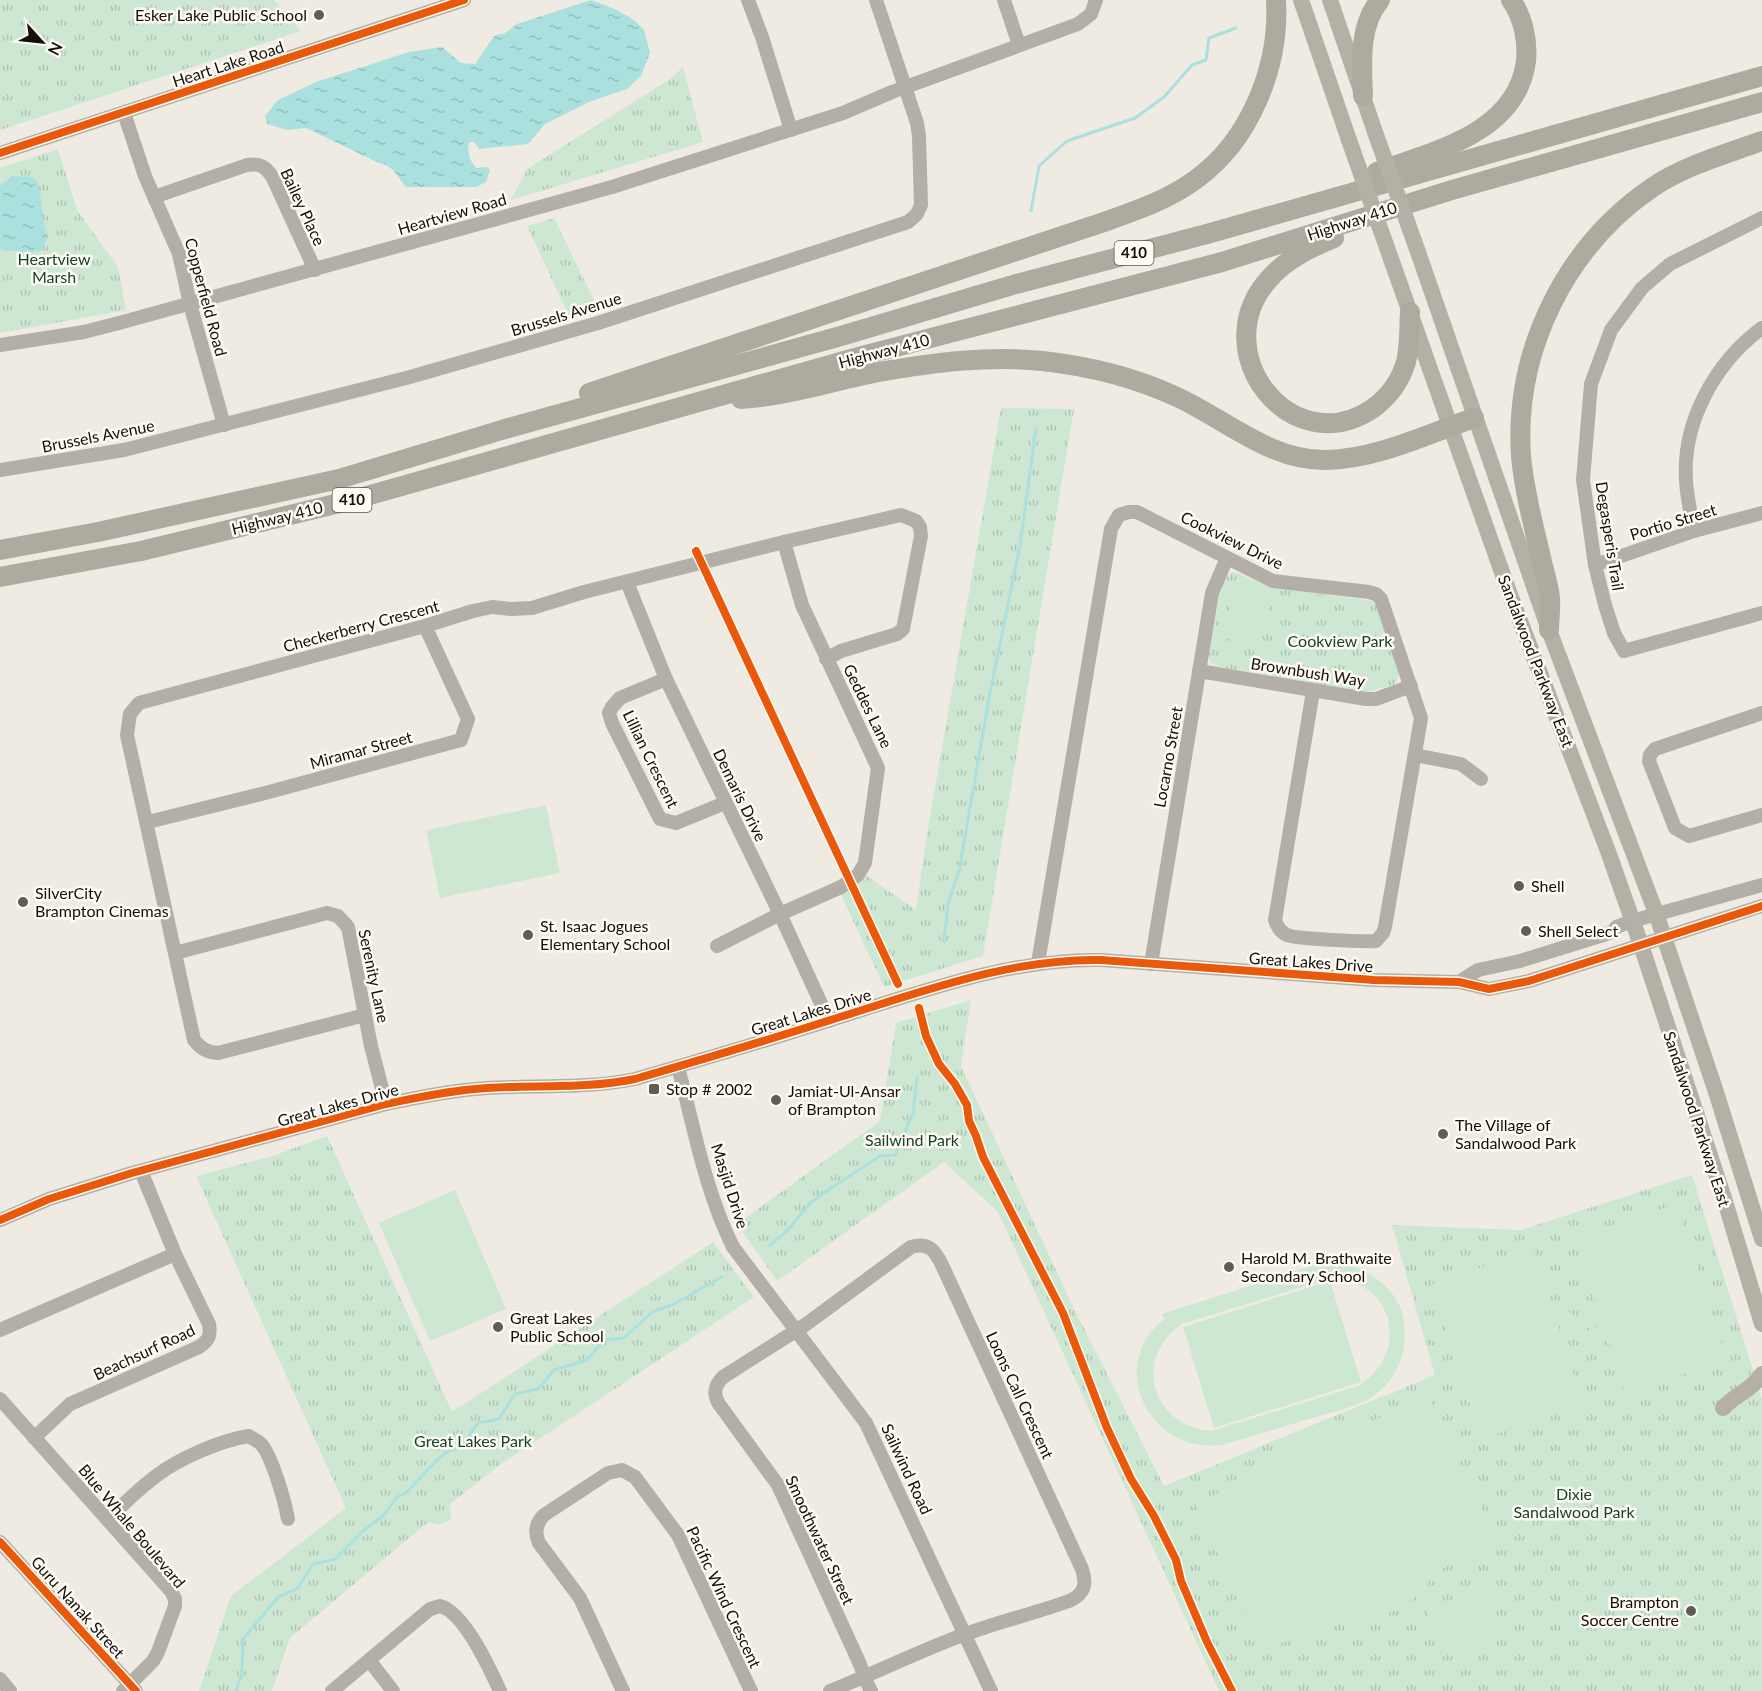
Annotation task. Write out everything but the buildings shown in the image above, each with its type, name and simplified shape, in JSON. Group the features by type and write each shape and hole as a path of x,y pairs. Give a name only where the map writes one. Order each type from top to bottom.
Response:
{"highway":[{"path":"505,429 548,407 1104,222 1172,195 1208,171 1243,129 1262,88 1270,64 1276,40 1276,0"},
{"path":"1363,96 1363,46 1370,18 1380,0"},
{"path":"1334,196 1352,181 1455,143 1482,128 1501,113 1519,87 1525,70 1527,51 1526,36 1520,18 1510,0"},
{"name":"Highway 410","path":"0,550 98,532 339,479 505,429 842,336 1016,284 1207,234 1762,76"},
{"name":"Highway 410","path":"0,577 141,551 356,499 854,358 1222,262 1452,190 1762,102"},
{"path":"1549,630 1550,599 1528,501 1521,455 1522,406 1534,349 1545,316 1579,258 1601,232 1654,186 1691,166 1762,141"},
{"path":"1410,312 1408,350 1399,379 1392,392 1379,404 1357,417 1332,422 1315,421 1292,414 1269,397 1254,374 1246,347 1248,321 1254,300 1276,272 1314,246 1431,205 1452,190"},
{"path":"699,402 769,397 879,372 952,362 1006,359 1040,360 1090,368 1136,379 1178,397 1262,444 1291,455 1324,460 1353,457 1400,445 1474,418"}],"main road":[{"name":"Sandalwood Parkway East","path":"1301,0 1509,592 1641,945 1762,1324"},
{"name":"Sandalwood Parkway East","path":"1330,0 1549,630 1656,913 1762,1239"},
{"path":"1723,1408 1732,1397 1753,1386 1762,1374"}],"street":[{"name":"Heart Lake Road","path":"0,153 464,0"},
{"path":"748,0 791,129"},
{"name":"Brussels Avenue","path":"0,470 96,456 410,377 598,323 908,222 918,214 921,205 919,136 906,87 876,0"},
{"path":"1004,0 1018,45"},
{"name":"Heartview Road","path":"0,345 84,332 612,187 843,113 1085,20 1091,14 1096,0"},
{"name":"Copperfield Road","path":"124,113 154,197 179,254 190,304 224,425"},
{"name":"Bailey Place","path":"154,197 247,165 263,166 273,178 315,270"},
{"name":"Degasperis Trail","path":"1762,218 1670,264 1642,288 1611,330 1591,384 1583,480 1595,565 1614,633 1624,651 1762,612"},
{"path":"1694,531 1686,480 1688,444 1699,407 1719,370 1744,341 1762,328"},
{"name":"Cookview Drive","path":"1038,963 1112,524 1119,514 1137,512 1273,581 1369,592 1381,599 1421,718 1383,933 1376,941 1286,934 1277,926 1275,914 1313,691"},
{"name":"Portio Street","path":"1595,565 1694,531 1762,513"},
{"name":"Checkerberry Crescent","path":"365,1015 218,1053 200,1048 194,1040 128,735 130,714 139,703 492,607 532,608 584,592 901,515 916,520 921,536 903,629 897,634 841,651 826,659"},
{"name":"Geddes Lane","path":"717,946 850,882 858,875 865,863 878,768 802,605 784,542"},
{"name":"Locarno Street","path":"1151,964 1212,593 1227,558"},
{"name":"Demaris Drive","path":"627,582 666,679 780,914 829,1021"},
{"name":"Miramar Street","path":"148,822 461,740 468,719 425,626"},
{"name":"Brownbush Way","path":"1199,671 1366,699 1376,699 1411,686"},
{"name":"Lillian Crescent","path":"666,679 615,702 609,713 612,723 660,819 676,823 725,803"},
{"path":"1762,713 1655,749 1649,761 1675,828 1685,835 1689,836 1762,815"},
{"path":"1415,755 1461,764 1481,779"},
{"name":"Great Lakes Drive","path":"1459,981 1478,970 1564,948 1613,932 1616,927 1656,913 1762,885"},
{"name":"Great Lakes Drive","path":"0,1220 49,1199 141,1171 386,1104 486,1088 613,1084 678,1067 918,993 1038,963 1090,960 1374,980 1459,981 1489,990 1529,981 1762,906"},
{"name":"Serenity Lane","path":"175,953 327,913 338,916 348,927 365,1015 386,1104"},
{"name":"Masjid Drive","path":"678,1067 715,1205 724,1228 733,1247 798,1330"},
{"name":"Beachsurf Road","path":"34,1438 70,1404 199,1347 211,1334 209,1324 175,1254 141,1171"},
{"name":"Loons Call Crescent","path":"798,1330 911,1247 925,1245 931,1248 936,1254 1085,1579 1080,1595 1069,1601 965,1634 830,1691"},
{"path":"0,1330 175,1254"},
{"name":"Sailwind Road","path":"798,1330 866,1423 992,1691"},
{"name":"Smoothwater Street","path":"798,1330 723,1377 716,1386 714,1395 777,1485 865,1677"},
{"name":"Blue Whale Boulevard","path":"0,1399 175,1599 175,1606 158,1652 130,1689"},
{"path":"108,1520 156,1476 166,1470 222,1443 249,1436 260,1442 269,1458 285,1502 288,1519"},
{"name":"Pacific Wind Crescent","path":"623,1691 580,1598 539,1543 536,1535 538,1523 544,1515 608,1473 622,1470 635,1477 678,1535 751,1691"},
{"name":"Guru Nanak Street","path":"0,1542 130,1689"},
{"path":"332,1691 435,1606 445,1607 453,1614 476,1644 500,1691"},
{"path":"369,1660 393,1691"},
{"path":"865,1677 871,1691"},
{"path":"0,1679 10,1691"}],"green space":[{"path":"0,0 274,0 301,31 0,130"},
{"path":"683,67 703,142 511,200 527,169 670,79"},
{"name":"Heartview Marsh","path":"58,149 77,210 118,267 126,310 0,333 0,168"},
{"path":"554,218 598,308 569,316 527,226"},
{"path":"1001,408 1074,409 983,956 884,987 841,895 855,887 867,876 916,910 926,840"},
{"name":"Cookview Park","path":"1234,572 1271,587 1373,601 1399,672 1397,681 1393,685 1367,692 1218,667 1210,661 1209,656 1219,597 1227,575"},
{"path":"1236,583 1272,592 1259,646 1223,638"},
{"path":"546,805 560,873 440,898 426,830"},
{"name":"Dixie Sandalwood Park","path":"971,1000 961,1066 1074,1309 1164,1486 1435,1375 1392,1225 1521,1230 1692,1175 1762,1399 1762,1691 1219,1691 998,1212 944,1162 777,1281 737,1224 880,1121 896,1023"},
{"name":"Great Lakes Park","path":"327,1136 452,1412 713,1242 754,1297 501,1464 450,1504 451,1518 448,1521 443,1524 428,1522 290,1638 272,1691 199,1691 231,1596 346,1508 196,1176 273,1156"},
{"path":"455,1190 506,1309 430,1341 379,1223"},
{"path":"1677,1204 1727,1360 1625,1393 1607,1337 1553,1309 1584,1406 1481,1439 1432,1284 1533,1250 1552,1306 1554,1304 1605,1332 1575,1238"},
{"path":"1343,1256 1346,1264 1374,1277 1396,1298 1403,1317 1404,1343 1398,1367 1392,1377 1384,1387 1363,1402 1343,1410 1222,1445 1196,1444 1174,1436 1156,1422 1144,1403 1137,1382 1138,1360 1147,1338 1164,1319 1162,1314","holes":["1340,1278 1359,1285 1374,1295 1384,1309 1389,1325 1389,1342 1384,1358 1374,1373 1358,1386 1211,1431 1190,1426 1174,1417 1162,1404 1155,1388 1153,1372 1157,1355 1166,1338 1182,1324 1325,1280"]},
{"path":"1330,1281 1361,1382 1214,1428 1183,1327"},
{"path":"1428,1395 1497,1543 1435,1572 1424,1589 1406,1605 1384,1615 1360,1618 1341,1616 1263,1652 1195,1504 1255,1476 1276,1450 1301,1436 1316,1430 1340,1429 1348,1432"},
{"path":"1487,1592 1501,1639 1441,1657 1427,1609"}],"water":[{"path":"591,0 615,9 634,20 644,30 650,53 641,76 627,89 589,102 545,124 528,144 479,149 474,142 470,142 468,146 470,159 476,168 487,167 490,170 486,182 476,187 406,187 388,166 306,128 287,130 267,124 265,116 278,100 316,82 409,52 442,47 461,63 475,64 494,36 505,33 517,24"},
{"path":"12,176 31,177 37,181 48,237 41,250 28,253 0,249 0,186"}],"waterway":[{"path":"1031,211 1039,166 1067,141 1135,118 1164,97 1192,65 1206,60 1209,38 1236,28"},
{"path":"944,942 948,903 959,871 989,698 1020,545 1036,428"},
{"path":"770,1245 787,1231 811,1202 880,1156 895,1155 913,1113 917,1078"},
{"path":"236,1691 242,1673 243,1639 278,1597 297,1589 313,1564 335,1559 362,1532 384,1515 396,1498 407,1492 436,1461 448,1451 461,1447 478,1423 499,1419 515,1394 538,1389 554,1370 587,1360 604,1340 624,1338 652,1312 674,1304 722,1277"}],"cycle path":[{"path":"0,153 464,0"},
{"path":"696,551 898,984"},
{"path":"0,1220 49,1199 132,1173 386,1104 474,1089 580,1085 635,1079 936,987 1035,964 1101,960 1374,980 1459,982 1489,989 1529,981 1762,906"},
{"path":"919,1008 926,1036 939,1064 955,1084 967,1105 969,1121 983,1157 1063,1313 1107,1428 1131,1479 1154,1516 1176,1560 1181,1581 1207,1642 1232,1691"},
{"path":"0,1542 136,1691"}],"place":[{"name":"Esker Lake Public School","path":"319,15"},
{"name":"Shell","path":"1519,886"},
{"name":"SilverCity Brampton Cinemas","path":"23,902"},
{"name":"Shell Select","path":"1526,931"},
{"name":"St. Isaac Jogues Elementary School","path":"528,935"},
{"name":"Stop # 2002","path":"654,1089"},
{"name":"Jamiat-Ul-Ansar of Brampton","path":"776,1100"},
{"name":"The Village of Sandalwood Park","path":"1443,1134"},
{"name":"Harold M. Brathwaite Secondary School","path":"1229,1267"},
{"name":"Great Lakes Public School","path":"498,1327"},
{"name":"Brampton Soccer Centre","path":"1691,1611"}],"park label":[{"name":"Sailwind Park","path":"912,1140"}]}
